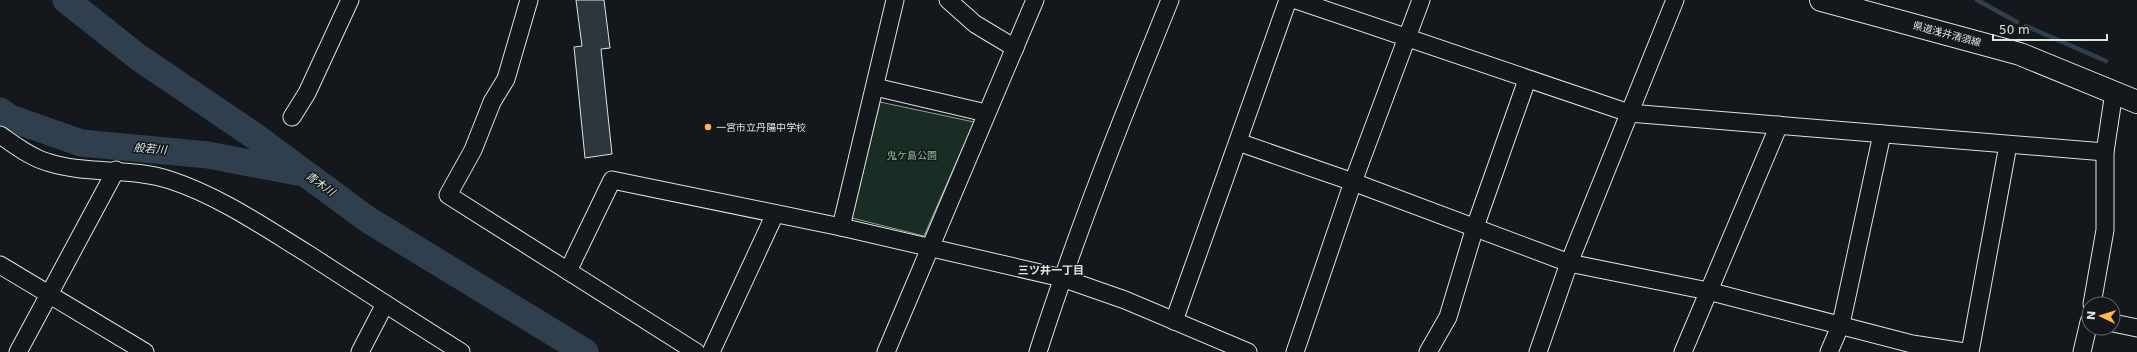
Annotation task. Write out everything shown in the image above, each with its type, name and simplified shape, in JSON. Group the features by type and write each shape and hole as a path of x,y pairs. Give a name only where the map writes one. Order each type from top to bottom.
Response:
{"main road":[{"name":"県道浅井清須線","path":"1821,0 2020,54 2137,102"}],"street":[{"path":"292,117 307,93 350,0"},
{"path":"529,0 506,79 492,102 474,150 448,195 696,352"},
{"path":"841,227 895,0"},
{"path":"948,0 975,24 1015,48"},
{"path":"886,352 1035,0"},
{"path":"1038,352 1062,278 1123,117 1170,0"},
{"path":"1174,321 1288,0"},
{"path":"1296,0 1406,39 1629,113 2105,152"},
{"path":"1295,352 1353,182 1421,0"},
{"path":"1538,352 1569,263 1675,0"},
{"path":"1428,352 1448,317 1475,227 1527,80"},
{"path":"875,87 986,113"},
{"path":"2094,296 2106,230 2105,152 2114,92"},
{"path":"1683,352 1779,125"},
{"path":"1829,352 1842,324 1882,134"},
{"path":"0,135 22,150 47,162 73,167 116,170 170,180 221,203 248,216 461,352"},
{"path":"1238,142 1353,182 1569,263 1708,291 1842,324 1912,344 1965,352"},
{"path":"1970,352 2008,145"},
{"path":"18,352 116,170"},
{"path":"568,271 612,180 841,227 1062,278 1125,300 1174,321 1208,345 1248,352"},
{"path":"710,352 775,214"},
{"path":"0,265 144,352"},
{"path":"360,352 385,304"},
{"path":"2121,325 2137,328"},
{"path":"2082,352 2086,336"}],"green space":[{"name":"鬼ケ島公園","path":"880,102 974,122 924,236 852,218"}],"building":[{"path":"576,0 604,0 610,48 601,49 612,154 585,158 574,47 582,46"}],"waterway":[{"name":"青木川","path":"66,0 138,57 256,137 367,219 585,352"},
{"path":"1977,0 2017,22"},
{"path":"2026,26 2106,61"},
{"name":"般若川","path":"0,111 10,118 81,143 208,155 297,172"}],"place":[{"name":"一宮市立丹陽中学校","path":"708,127"}],"district":[{"name":"三ツ井一丁目","path":"1051,270"}]}
